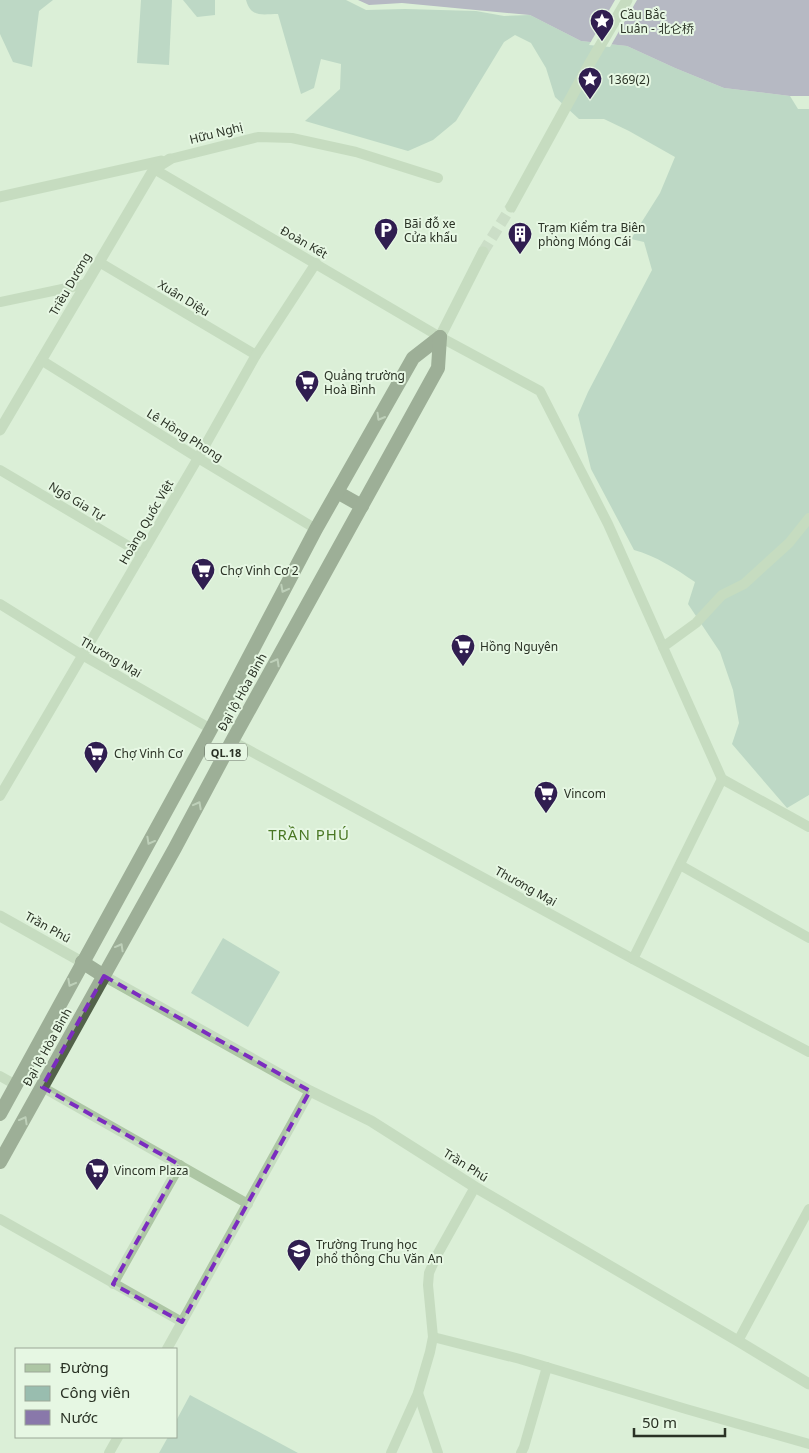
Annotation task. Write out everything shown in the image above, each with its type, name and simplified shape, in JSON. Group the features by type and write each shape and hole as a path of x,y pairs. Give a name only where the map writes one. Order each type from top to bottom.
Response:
{"highway":[{"name":"Đại lộ Hòa Bình","path":"0,1114 211,729 316,529 413,358 440,337"},
{"name":"Đại lộ Hòa Bình","path":"0,1162 438,368 440,337"},
{"path":"337,492 362,506"},
{"path":"211,729 232,741"},
{"path":"82,962 104,976"}],"street":[{"path":"512,206 590,63 627,0"},
{"name":"Hữu Nghị","path":"0,197 258,138 292,138 356,152 438,178"},
{"name":"Triều Dương","path":"0,430 154,169 170,159"},
{"name":"Đoàn Kết","path":"154,169 440,337 540,391 608,524 722,779"},
{"name":"Đại lộ Hòa Bình","path":"440,337 483,252"},
{"name":"Xuân Diệu","path":"99,262 256,355"},
{"name":"Hoàng Quốc Việt","path":"0,796 198,458 256,355 316,263"},
{"path":"0,302 86,284"},
{"name":"Lê Hồng Phong","path":"41,360 316,529"},
{"name":"Ngô Gia Tự","path":"0,470 142,554"},
{"path":"663,647 696,623 722,595 744,584 789,543 809,518"},
{"name":"Thương Mại","path":"0,604 82,656 211,729"},
{"name":"Thương Mại","path":"232,741 633,959 809,1052"},
{"path":"633,959 722,779 809,827"},
{"path":"680,865 809,938"},
{"name":"Trần Phú","path":"0,916 82,962"},
{"name":"Trần Phú","path":"104,976 310,1092 371,1121 475,1187 809,1384"},
{"path":"0,1076 16,1086"},
{"path":"42,1087 248,1204"},
{"path":"168,1348 310,1092"},
{"path":"113,1284 180,1165"},
{"path":"391,1453 418,1393 430,1352 433,1326 428,1285 429,1273 475,1187"},
{"path":"738,1341 809,1210"},
{"path":"0,1219 182,1322"},
{"path":"433,1337 547,1367 809,1444"},
{"path":"521,1453 547,1367"},
{"path":"418,1393 438,1453"},
{"path":"109,1453 117,1438"}],"highlighted area":[{"path":"104,976 310,1091 182,1322 113,1284 180,1165 42,1087"}],"green space":[{"path":"0,0 53,0 39,11 32,67 13,62 0,34"},
{"path":"141,0 172,0 169,65 137,63"},
{"path":"183,0 215,0 215,15 197,17"},
{"path":"246,0 346,0 366,10 476,11 504,16 530,15 581,41 627,46 724,88 790,96 798,109 809,109 809,795 787,808 732,744 739,723 733,690 720,652 688,604 695,582 658,559 634,550 591,469 578,415 588,392 652,270 644,242 631,239 660,193 675,157 604,119 579,119 555,97 546,68 531,43 515,35 504,42 456,121 433,140 408,151 305,121 340,89 341,64 321,59 314,88 301,94 278,14 258,14 251,10"},
{"path":"223,938 280,972 248,1027 191,993"},
{"path":"190,1395 298,1453 159,1453 167,1438 178,1438 178,1417"}],"water":[{"path":"358,0 809,0 809,96 790,96 724,88 627,46 581,41 530,15 402,3 369,5"}],"pier":[{"path":"615,0 637,0 610,47 589,45"}],"tunnel":[{"path":"483,252 511,207"}],"place":[{"name":"Cầu Bắc Luân - 北仑桥","path":"602,42"},
{"name":"1369(2)","path":"590,100"},
{"name":"Bãi đỗ xe Cửa khẩu","path":"386,251"},
{"name":"Trạm Kiểm tra Biên phòng Móng Cái","path":"520,255"},
{"name":"Quảng trường Hoà Bình","path":"307,403"},
{"name":"Chợ Vinh Cơ 2","path":"203,591"},
{"name":"Hồng Nguyên","path":"463,667"},
{"name":"Chợ Vinh Cơ","path":"96,774"},
{"name":"Vincom","path":"546,814"},
{"name":"Vincom Plaza","path":"97,1191"},
{"name":"Trường Trung học phổ thông Chu Văn An","path":"299,1272"}],"district":[{"name":"TRẦN PHÚ","path":"309,834"}]}
